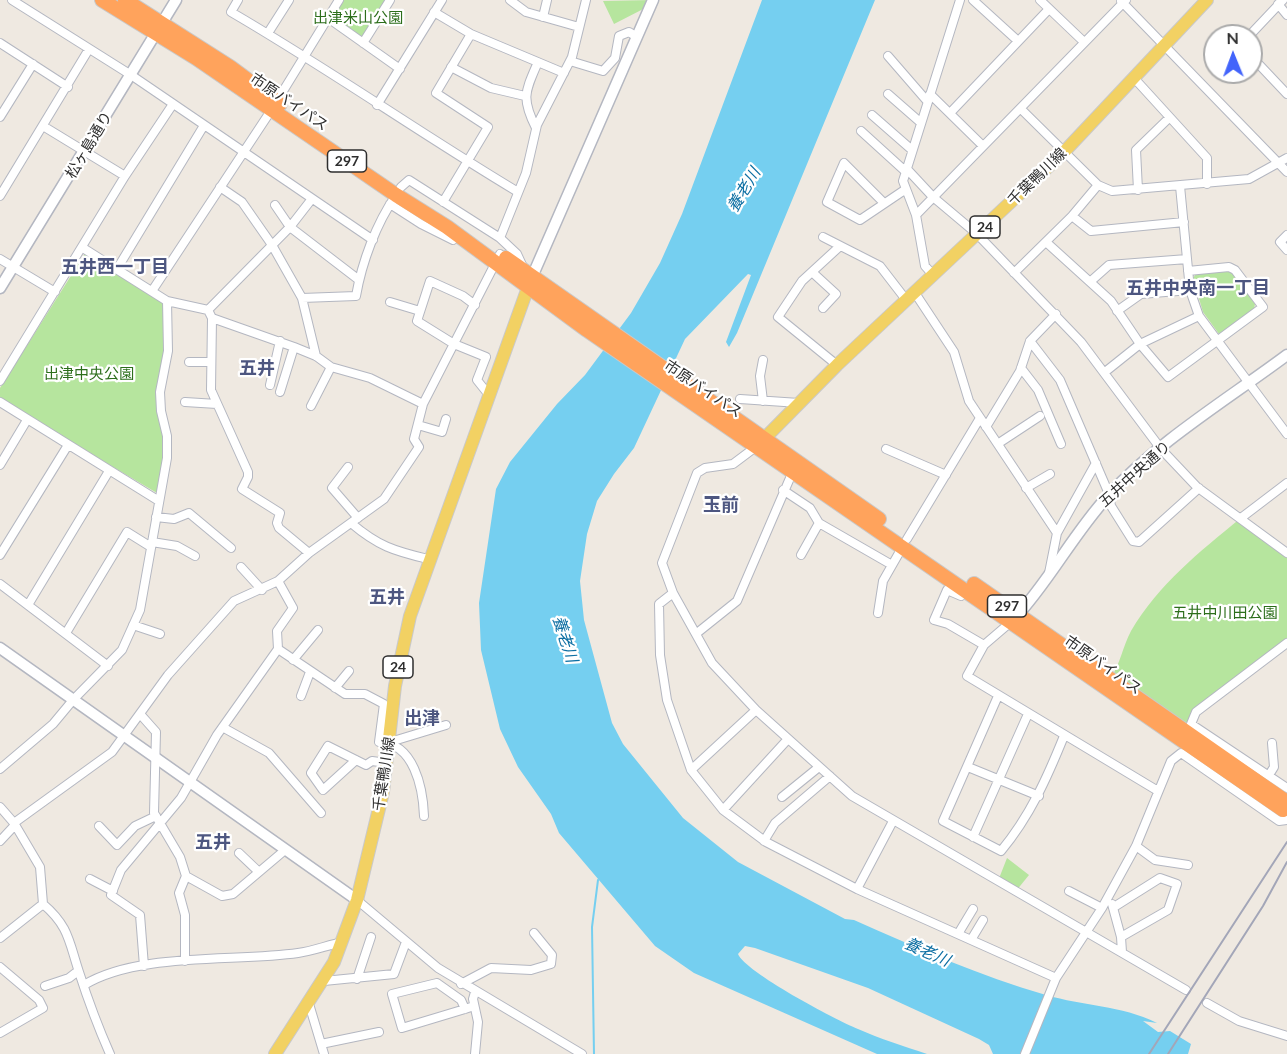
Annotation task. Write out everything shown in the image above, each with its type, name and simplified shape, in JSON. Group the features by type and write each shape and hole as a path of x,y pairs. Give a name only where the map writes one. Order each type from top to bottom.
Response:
{"highway":[{"name":"市原バイパス","path":"102,0 158,28"},
{"name":"市原バイパス","path":"125,0 158,28 274,105 395,195 497,261 528,278 588,323 1015,618 1286,811"},
{"name":"市原バイパス","path":"761,442 794,471 905,543"}],"main road":[{"name":"千葉鴨川線","path":"761,442 837,365 1064,152 1207,0"},
{"name":"千葉鴨川線","path":"275,1054 324,981 343,942 357,900 371,845 387,763 401,650 428,559 458,485 528,278"}],"street":[{"path":"12,0 131,75 203,127 373,240"},
{"name":"松ヶ島通り","path":"0,288 176,0"},
{"path":"238,0 231,12 268,33 468,163 518,192"},
{"path":"268,33 289,0"},
{"path":"152,291 274,105 339,0"},
{"path":"363,43 390,0"},
{"path":"377,105 442,0"},
{"path":"510,0 526,12 579,27"},
{"path":"543,17 547,0"},
{"path":"501,238 526,173 536,128 570,61 586,0"},
{"path":"528,278 653,0"},
{"path":"934,276 925,266 916,214 903,181 960,0"},
{"path":"973,0 1018,41"},
{"path":"1040,0 1084,42"},
{"path":"916,214 1021,110 1123,1 1287,172"},
{"path":"1260,24 1280,2 1287,15"},
{"path":"951,112 1049,9"},
{"path":"434,12 471,34 564,73"},
{"path":"328,18 400,69"},
{"path":"570,61 603,71 615,58 620,36 629,32 637,37"},
{"path":"443,202 488,127 436,93 471,34"},
{"path":"0,44 68,87"},
{"path":"0,196 89,49"},
{"path":"888,56 928,98 951,112 983,146"},
{"path":"536,128 526,108 525,96 538,62"},
{"path":"0,117 33,64"},
{"path":"451,67 491,88 525,96"},
{"path":"1263,69 1287,94"},
{"path":"1134,78 1207,158 1208,184"},
{"path":"888,94 920,122"},
{"path":"0,381 125,176 173,104"},
{"path":"1021,110 1098,185 1112,191 1249,179 1287,158"},
{"path":"872,115 912,150"},
{"path":"1138,190 1136,150 1169,118"},
{"path":"43,126 125,176"},
{"path":"117,269 203,127"},
{"path":"861,131 977,234 1056,314 1105,372 1161,449 1199,488 1287,553"},
{"path":"884,203 844,164 827,202 860,220 906,189"},
{"path":"302,298 356,296 373,240 395,195 409,180 501,238 517,254 528,278"},
{"path":"1014,273 1072,216 1098,185"},
{"path":"1180,186 1190,290 1199,316 1286,431"},
{"path":"220,187 242,202 272,245 302,298 316,356"},
{"path":"0,841 14,824 112,752 187,652 210,631 234,601 278,581 309,553 384,499 419,447 414,439 423,404 497,261 421,224 395,195"},
{"path":"309,553 279,528 277,523 280,513 242,489 248,472 211,390 210,314 290,227 311,200"},
{"path":"275,205 290,227 359,280"},
{"path":"1072,216 1091,231 1184,222"},
{"path":"1287,235 1280,242 1287,250"},
{"path":"823,237 880,266 911,297 954,352 969,401 1057,533"},
{"path":"1046,242 1091,281 1168,377 1263,307 1235,270 1229,267 1188,271"},
{"path":"837,365 777,317 802,281 839,247"},
{"path":"83,248 167,301 210,314 280,341 316,356 331,367 370,378 423,404"},
{"path":"1091,281 1109,265 1187,259"},
{"path":"0,260 55,292"},
{"path":"812,272 836,294 823,308"},
{"path":"475,305 463,296 430,281 417,321 454,344 486,357 477,380 489,395"},
{"path":"1117,311 1141,294 1190,290"},
{"path":"0,769 53,724 73,700 108,666 122,650 140,610 167,458 167,436 160,411 160,392 168,351 167,301"},
{"path":"390,302 420,311"},
{"path":"986,427 1021,368 1030,341 1056,314"},
{"path":"1105,372 1140,344 1199,316"},
{"path":"270,385 280,341"},
{"path":"1030,341 1060,380 1109,494 1111,506 1133,541 1139,542 1199,488"},
{"path":"280,392 294,347"},
{"name":"五井中央通り","path":"1015,618 1109,494 1161,449 1287,355"},
{"path":"763,360 760,375 763,401"},
{"path":"189,362 211,362"},
{"path":"311,406 331,367"},
{"path":"1021,368 1038,390 1061,444"},
{"path":"740,399 801,403"},
{"path":"0,402 159,501"},
{"path":"186,402 217,404"},
{"path":"999,443 1040,416"},
{"path":"878,613 883,581 980,418"},
{"path":"418,425 441,432 446,419"},
{"path":"0,465 27,420"},
{"path":"761,442 734,464 705,468 697,473 662,563 673,593 712,663 756,710 852,796 1186,990"},
{"path":"0,555 68,445"},
{"path":"886,449 946,475"},
{"path":"1049,573 1057,533 1096,463"},
{"path":"348,467 332,488 370,540 391,551 428,559"},
{"path":"28,605 109,471"},
{"path":"697,633 737,601 783,490 794,471"},
{"path":"1026,488 1050,474"},
{"path":"1241,518 1287,483"},
{"path":"783,490 810,508 819,523 892,565"},
{"path":"156,517 174,519 189,513 231,548"},
{"path":"801,555 819,523"},
{"path":"66,633 127,532 151,545 177,546 195,556"},
{"path":"241,567 262,590"},
{"path":"144,966 140,915 111,895 112,891 121,870 158,819 181,798 217,735 278,649 277,631 293,608 278,581"},
{"path":"0,584 108,666"},
{"path":"961,596 947,590 934,620 984,645"},
{"path":"673,593 659,604 660,655 667,700 691,770 723,810 764,840 857,889 1056,978"},
{"path":"1015,618 984,645 967,676 1158,791"},
{"path":"133,625 160,634"},
{"path":"293,660 318,630"},
{"path":"1287,643 1196,712 1191,724 1287,788"},
{"path":"0,648 357,900 406,942 461,984 582,1054"},
{"path":"278,649 345,694 365,694 384,704 379,742 390,742 446,725"},
{"path":"335,688 349,671"},
{"path":"301,696 310,672"},
{"path":"998,696 943,821 1001,851 1023,824 1039,796 1065,736"},
{"path":"691,770 756,710"},
{"path":"140,714 156,732 158,819 180,857 186,876 179,893 185,915 185,961"},
{"path":"973,837 1001,780 1028,714"},
{"path":"224,728 269,753 321,813"},
{"path":"723,810 788,739"},
{"path":"390,742 407,756 423,790 424,816"},
{"path":"1269,775 1274,766 1272,743"},
{"path":"356,760 323,790 311,773 328,746 356,760 366,765 372,761 387,763"},
{"path":"1025,1054 1056,978 1107,900 1136,846 1172,761 1181,753 1279,821 1286,811"},
{"path":"782,797 819,767"},
{"path":"968,767 1039,796"},
{"path":"764,840 775,823 830,776"},
{"path":"0,807 14,824 40,867 43,904 52,912 69,938 97,1025 110,1054"},
{"path":"99,826 117,845 135,825 158,819"},
{"path":"857,889 893,821"},
{"path":"1136,846 1155,860 1188,865"},
{"path":"186,876 222,896 235,893 285,850"},
{"path":"239,853 259,872"},
{"path":"90,879 112,891"},
{"path":"1114,907 1160,879 1177,884 1168,910 1121,937"},
{"path":"1069,891 1102,908"},
{"path":"1107,900 1114,907 1122,952"},
{"path":"0,938 43,904"},
{"path":"958,934 972,909"},
{"path":"971,940 983,920"},
{"path":"461,984 491,968 531,970 551,964 552,955 534,933"},
{"path":"357,979 371,937"},
{"path":"84,984 100,975 144,966 299,953 343,942"},
{"path":"324,981 394,974 406,942"},
{"path":"0,967 39,1000 42,1008 0,1033"},
{"path":"45,986 69,978 78,971"},
{"path":"465,1009 461,1000 437,983 392,994 402,1028 465,1009 474,1006"},
{"path":"475,992 474,1006 478,1022 475,1054"},
{"path":"1207,1003 1239,1021 1287,1036"},
{"path":"309,1004 324,1054"},
{"path":"321,1044 380,1032"}],"green space":[{"name":"出津米山公園","path":"339,0 390,0 363,43 328,18"},
{"path":"654,0 651,5 614,24 603,1"},
{"name":"出津中央公園","path":"86,252 163,302 165,349 157,392 157,412 164,436 157,493 0,400 0,388"},
{"path":"1227,271 1233,273 1255,304 1254,309 1219,334 1203,312 1193,278 1196,274"},
{"name":"五井中川田公園","path":"1241,518 1287,553 1287,643 1196,712 1184,730 1111,678 1131,631 1154,598 1195,556"},
{"path":"1007,858 1029,875 1016,891 998,881"}],"water":[{"name":"養老川","path":"762,0 875,0 737,333 729,347 726,342 751,275 748,274 685,339 634,448 597,501 587,534 580,581 584,620 612,723 623,744 683,818 738,862 845,919 854,920 973,970 1046,995 1116,1009 1143,1017 1157,1023 1143,1021 1158,1032 1170,1031 1191,1044 1188,1054 993,1054 989,1045 979,1039 868,988 755,948 745,946 738,954 744,962 773,983 831,1016 875,1036 927,1054 877,1054 694,973 655,946 559,833 551,814 518,767 500,729 481,650 479,603 496,489 510,462 557,404 585,375 631,313 660,263 682,214"}],"waterway":[{"path":"594,1054 592,927 598,880"}],"railway":[{"path":"1149,1054 1287,842"},
{"path":"1168,1054 1263,906 1287,862"}],"district":[{"name":"五井西一丁目","path":"115,267"},
{"name":"五井中央南一丁目","path":"1198,288"},
{"name":"五井","path":"257,368"},
{"name":"玉前","path":"721,505"},
{"name":"五井","path":"387,597"},
{"name":"出津","path":"422,718"},
{"name":"五井","path":"213,842"}]}
